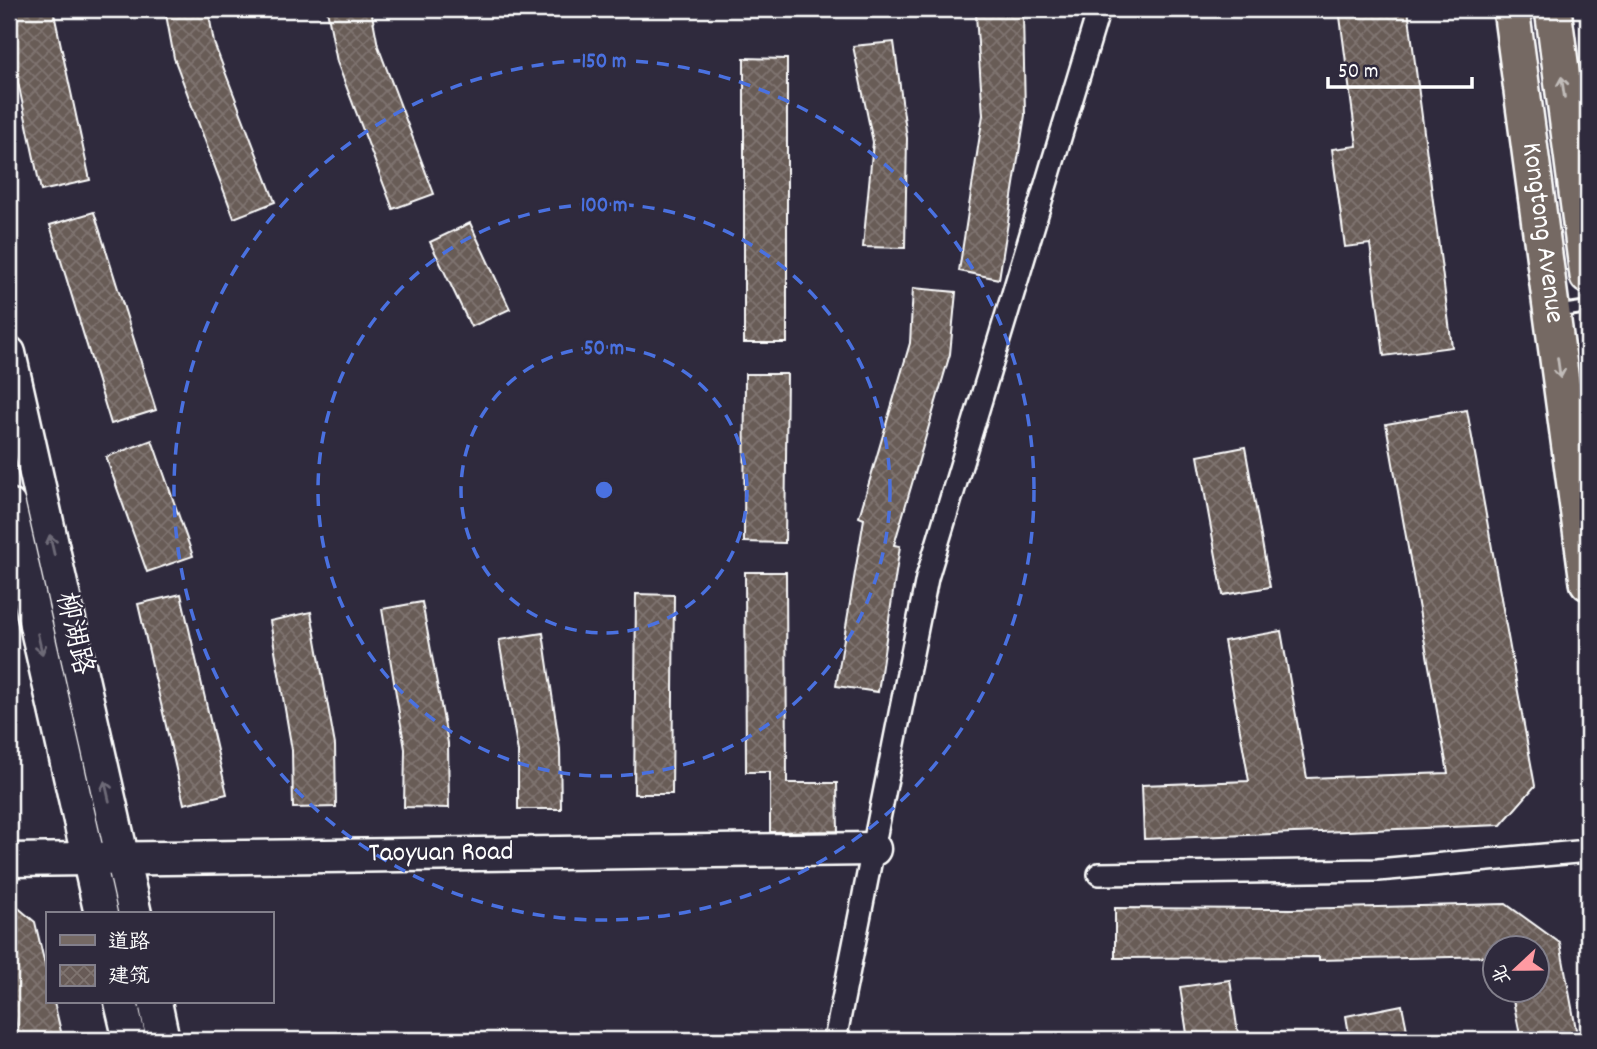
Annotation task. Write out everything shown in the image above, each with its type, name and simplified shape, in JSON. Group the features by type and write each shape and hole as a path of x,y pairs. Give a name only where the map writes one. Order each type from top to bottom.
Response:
{"main road":[{"name":"Kongtong Avenue","path":"1511,9 1588,582"},
{"name":"Kongtong Avenue","path":"1553,9 1588,276"},
{"name":"柳湖路","path":"9,353 135,912"},
{"name":"柳湖路","path":"9,505 101,912"},
{"name":"Taoyuan Road","path":"9,860 874,849"},
{"path":"121,1004 130,1040"},
{"path":"155,1004 163,1040"}],"street":[{"path":"835,1040 927,578 1098,9"},
{"path":"1099,874 1378,870 1588,851"}],"lane":[{"path":"1552,312 1588,307"}],"building":[{"path":"9,9 53,9 90,180 41,191 9,40"},
{"path":"165,9 208,9 214,43 275,202 234,218 174,58"},
{"path":"327,9 371,9 378,46 434,194 393,209 337,62"},
{"path":"1339,9 1408,9 1452,347 1384,356 1370,244 1345,247 1332,149 1357,146"},
{"path":"1023,14 1025,115 999,279 959,271 983,115 976,15"},
{"path":"894,42 907,138 905,248 863,247 873,142 853,46"},
{"path":"744,58 787,59 787,343 744,343"},
{"path":"94,212 156,410 111,424 50,225"},
{"path":"470,223 510,309 471,327 430,242"},
{"path":"913,288 956,292 950,354 894,545 900,546 878,692 836,686 864,519 859,517 910,343"},
{"path":"745,374 787,374 785,543 744,542"},
{"path":"1467,410 1535,786 1501,825 1144,839 1142,785 1249,781 1224,641 1281,631 1307,778 1448,773 1386,424"},
{"path":"152,440 193,556 147,572 106,457"},
{"path":"1245,447 1270,587 1223,595 1198,456"},
{"path":"745,572 786,572 787,783 837,783 838,831 770,832 770,772 746,772"},
{"path":"181,594 227,794 184,804 138,604"},
{"path":"636,594 674,595 672,794 634,794"},
{"path":"422,602 448,743 449,808 404,807 405,749 382,609"},
{"path":"311,612 335,745 336,807 293,808 292,750 270,621"},
{"path":"543,633 560,749 561,809 518,809 518,752 499,640"},
{"path":"9,900 35,922 46,969 46,1004 54,1004 63,1040 20,1040 9,994"},
{"path":"1506,904 1548,934 1482,934 1482,956 1319,960 1319,957 1115,958 1115,908 1292,909"},
{"path":"1552,937 1560,943 1578,1040 1521,1040 1514,1004 1552,1004"},
{"path":"1230,980 1239,1040 1188,1040 1180,987"},
{"path":"1402,1005 1409,1040 1350,1040 1346,1016"}]}
